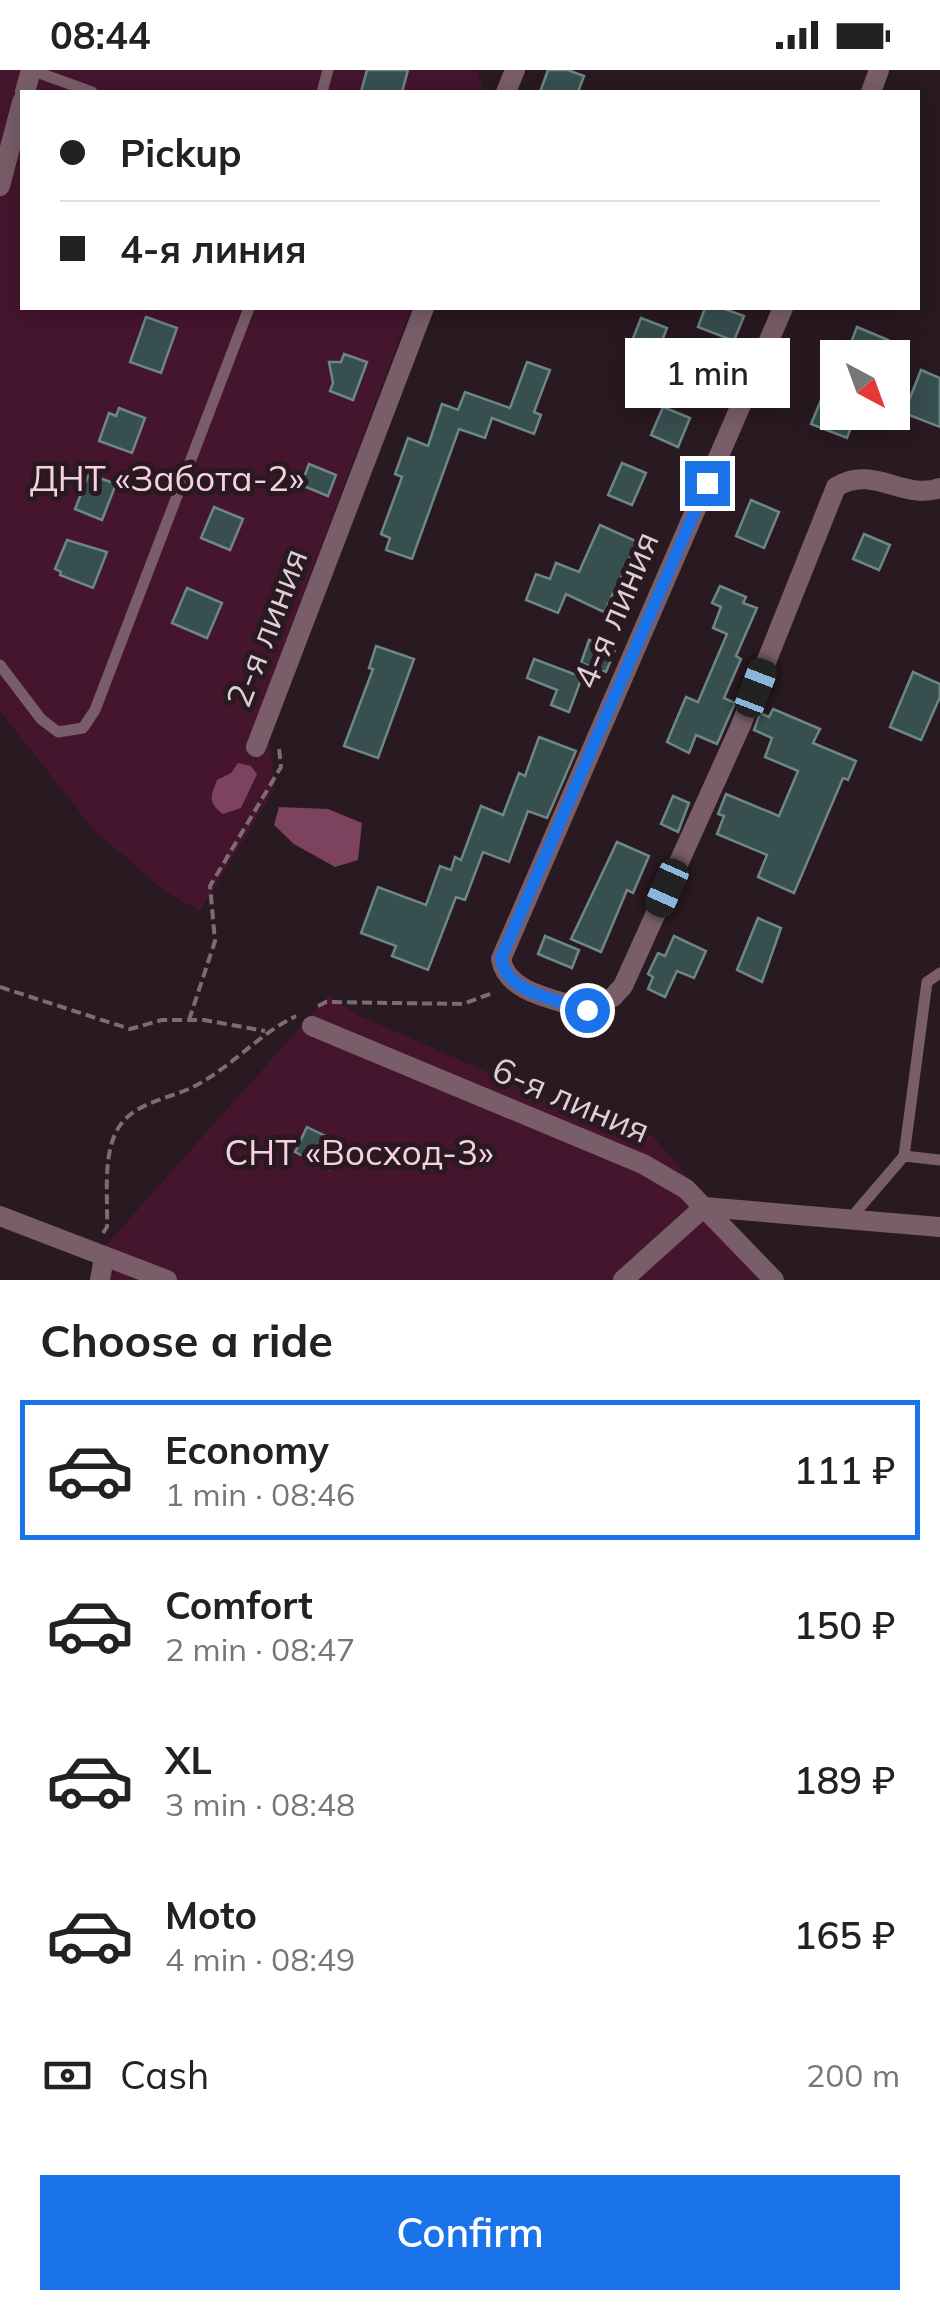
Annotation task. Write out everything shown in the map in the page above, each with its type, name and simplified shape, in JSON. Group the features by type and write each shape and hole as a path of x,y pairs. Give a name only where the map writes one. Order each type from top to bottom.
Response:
{"street":[{"path":"0,186 20,110"},
{"name":"2-я линия","path":"256,747 423,310"},
{"name":"4-я линия","path":"514,984 503,972 501,958 782,310"},
{"path":"514,984 587,1010 613,997 623,986 741,726 836,487 861,477 917,490 940,488"},
{"name":"6-я линия","path":"312,1026 642,1164 686,1190 774,1280"},
{"path":"623,1280 704,1207 940,1227"},
{"path":"0,1216 167,1280"},
{"path":"97,1254 100,1280"}],"lane":[{"path":"31,70 86,90"},
{"path":"0,666 41,719 58,732 83,728 95,710 248,310"},
{"path":"850,1219 904,1156 927,982 940,973"},
{"path":"904,1156 940,1160"}],"path":[{"path":"189,1020 216,941 210,886 281,767 271,708"},
{"path":"97,1254 107,1227 109,1159 118,1128 140,1108 211,1076 265,1031 326,1002 463,1004 514,984"},
{"path":"0,986 130,1029 162,1020 189,1020 265,1031"}],"green space":[{"name":"ДНТ «Забота-2»","path":"0,70 478,70 483,90 20,90 20,310 410,310 264,698 275,788 200,911 163,890 93,829 0,711"},
{"name":"СНТ «Восход-3»","path":"328,996 360,1016 542,1096 652,1135 776,1280 94,1280 100,1252"}],"shaded area":[{"path":"238,763 251,766 257,774 241,808 223,814 213,803 213,791 217,780 231,773"},
{"path":"279,807 328,809 362,823 358,860 335,867 294,844 274,825"}],"building":[{"path":"367,70 408,70 403,90 362,90"},
{"path":"548,70 568,70 584,76 579,90 541,90"},
{"path":"704,310 728,310 744,316 734,341 698,327"},
{"path":"146,317 177,328 161,373 130,362"},
{"path":"641,318 667,328 654,362 628,351"},
{"path":"857,327 888,340 852,340"},
{"path":"344,354 367,362 353,400 330,391 333,383 329,362 341,362"},
{"path":"527,362 550,370 534,412 541,415 534,434 492,418 485,438 459,429 412,559 386,550 390,538 381,534 402,477 395,474 408,438 428,446 442,404 458,410 465,392 510,408"},
{"path":"921,370 940,378 940,427 910,415 910,398"},
{"path":"820,402 820,428 811,424"},
{"path":"663,407 690,418 678,447 651,435"},
{"path":"119,408 145,418 132,453 99,441 109,413 116,416"},
{"path":"826,430 850,430 847,438"},
{"path":"622,463 646,473 632,505 608,495"},
{"path":"309,464 336,475 328,496 301,485"},
{"path":"89,474 116,484 102,520 75,509"},
{"path":"751,500 779,512 764,548 736,536"},
{"path":"214,507 243,519 230,550 201,538"},
{"path":"600,525 638,542 604,612 566,594 558,613 526,600 536,574 550,579 556,563 579,572"},
{"path":"864,534 890,545 879,570 853,559"},
{"path":"67,540 107,552 93,588 60,575 55,569"},
{"path":"720,586 746,597 743,603 757,608 736,656 741,659 724,698 735,703 717,744 696,735 689,753 667,742 686,697 698,702 727,634 713,628 721,607 712,603"},
{"path":"187,588 222,603 207,638 172,623"},
{"path":"589,640 615,650 606,672 581,663"},
{"path":"376,646 414,659 378,758 344,746 373,669 369,668"},
{"path":"534,659 582,677 569,712 551,705 557,690 527,678"},
{"path":"913,672 940,684 940,697 921,740 890,727"},
{"path":"773,709 820,729 813,743 856,761 848,780 843,778 794,893 758,877 767,855 717,834 724,816 718,814 726,794 779,816 798,771 765,757 772,738 754,730 760,713 769,717"},
{"path":"539,737 576,751 547,818 528,811 509,862 483,852 465,900 456,897 428,970 392,956 396,946 361,933 378,887 426,905 440,866 451,870 455,857 461,860 481,806 503,815 519,773 525,776"},
{"path":"673,796 689,803 678,832 661,824"},
{"path":"617,842 649,856 633,893 627,890 601,952 571,939"},
{"path":"758,918 781,928 762,982 737,970"},
{"path":"545,936 579,950 572,968 538,954"},
{"path":"674,936 706,951 694,978 677,971 665,997 648,989 653,977 648,974 658,953 665,956"},
{"path":"307,1127 342,1144 329,1169 295,1152"}],"route":[{"path":"587,1010 514,984 503,972 501,958 707,483"}]}
